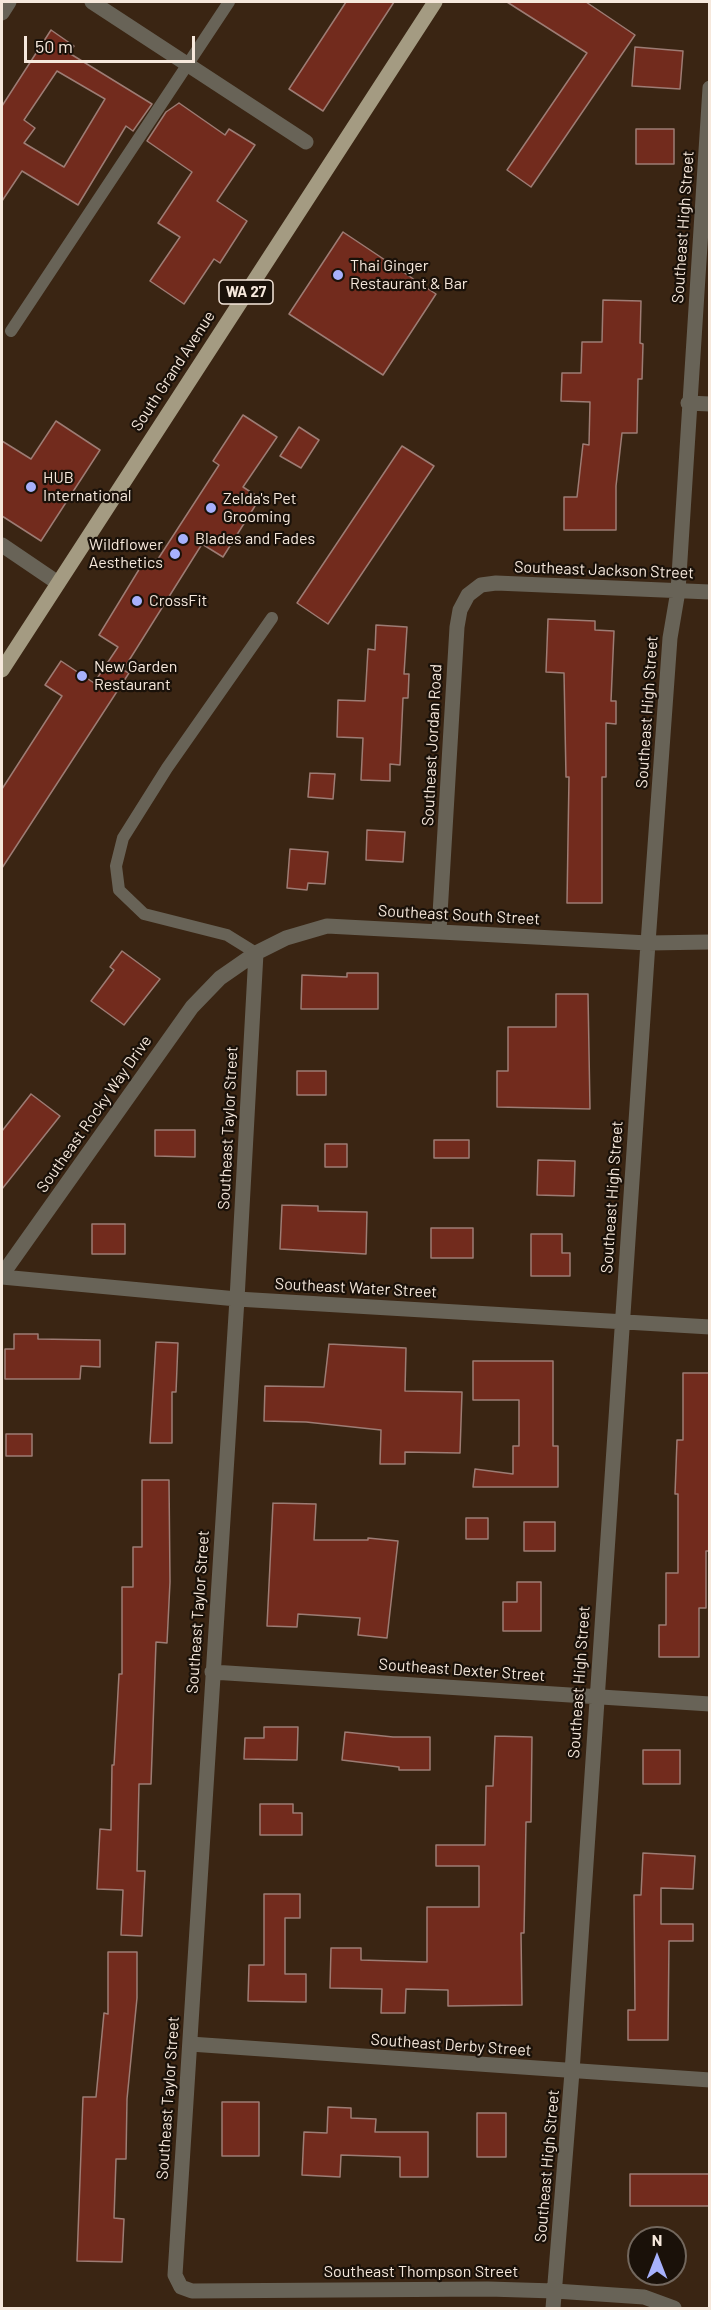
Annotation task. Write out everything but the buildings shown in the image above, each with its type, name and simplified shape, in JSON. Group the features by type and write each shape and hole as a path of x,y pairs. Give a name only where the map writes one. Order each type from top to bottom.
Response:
{"main road":[{"name":"South Grand Avenue","path":"2,670 435,2"}],"street":[{"path":"2,14 9,2"},
{"path":"92,2 306,142"},
{"name":"Southeast High Street","path":"553,2308 572,2072 670,638 678,591 688,403 706,212 710,88"},
{"path":"688,403 710,404"},
{"path":"2,545 58,582"},
{"name":"Southeast Jackson Street","path":"496,583 710,592"},
{"name":"Southeast Jordan Road","path":"439,931 456,627 460,610 468,595 481,585 496,583"},
{"name":"Southeast South Street","path":"220,978 255,952 286,938 327,926 648,943 710,942"},
{"name":"Southeast Taylor Street","path":"175,2275 237,1299 255,952"},
{"name":"Southeast Rocky Way Drive","path":"2,1276 192,1007 220,978"},
{"name":"Southeast Water Street","path":"2,1276 237,1299 710,1327"},
{"name":"Southeast Dexter Street","path":"212,1672 710,1704"},
{"name":"Southeast Derby Street","path":"190,2044 710,2080"},
{"name":"Southeast Thompson Street","path":"175,2275 181,2287 192,2291 488,2289 555,2291 644,2297 674,2308"}],"lane":[{"path":"11,331 229,2"},
{"path":"255,952 227,935 144,914 119,890 116,866 123,838 167,768 272,618"}],"place":[{"name":"Thai Ginger Restaurant & Bar","path":"338,275"},
{"name":"HUB International","path":"31,487"},
{"name":"Zelda's Pet Grooming","path":"211,508"},
{"name":"Blades and Fades","path":"183,539"},
{"name":"Wildflower Aesthetics","path":"175,554"},
{"name":"CrossFit","path":"137,601"},
{"name":"New Garden Restaurant","path":"82,676"}]}
